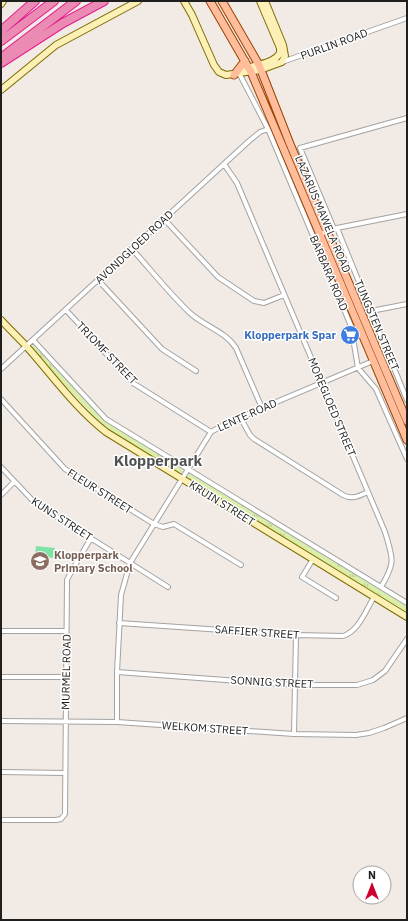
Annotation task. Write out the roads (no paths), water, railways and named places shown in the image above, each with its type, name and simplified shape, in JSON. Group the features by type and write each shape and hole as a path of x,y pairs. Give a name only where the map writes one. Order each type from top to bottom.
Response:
{"highway":[{"path":"1,31 35,1"},
{"path":"1,41 54,1"},
{"path":"1,59 76,1"},
{"path":"1,64 63,23 104,1"}],"main road":[{"path":"1,90 54,46 138,1"},
{"path":"184,1 216,68 226,76 238,73 248,67 259,67 278,57 280,51 260,1"},
{"name":"LAZARUS MAWELA ROAD","path":"210,1 248,67 371,335 407,421"},
{"name":"LAZARUS MAWELA ROAD","path":"222,1 259,67 373,361 407,440"},
{"path":"265,1 285,49 285,56 282,62"},
{"name":"PURLIN ROAD","path":"259,67 282,62"},
{"path":"238,73 248,67"},
{"name":"KRUIN STREET","path":"1,320 95,423 106,432 407,617"},
{"path":"371,335 374,351 373,361"}],"street":[{"name":"PURLIN ROAD","path":"282,62 407,18"},
{"name":"BARBARA ROAD","path":"238,73 268,129 351,326 354,336 358,368"},
{"name":"TUNGSTEN STREET","path":"406,397 371,311 300,148 407,118"},
{"name":"AVONDGLOED ROAD","path":"1,369 224,164 260,132 268,129"},
{"name":"MOREGLOED STREET","path":"224,164 235,179 385,532 392,556 391,569 381,587"},
{"path":"323,232 407,214"},
{"path":"164,219 218,277 236,290 261,304 284,295"},
{"path":"132,249 190,314 226,337 232,343 236,348 262,408"},
{"path":"98,280 162,349 196,371"},
{"path":"371,311 407,304"},
{"name":"TRIOMF STREET","path":"66,310 133,383 211,432"},
{"name":"KRUIN STREET","path":"33,340 106,419 407,603"},
{"name":"LENTE ROAD","path":"117,722 119,622 122,591 130,563 211,432 218,427 240,417 373,361"},
{"path":"358,368 376,389 407,459"},
{"name":"FLEUR STREET","path":"1,399 65,469 154,524"},
{"path":"240,417 250,435 254,439 348,498 355,498 368,492"},
{"name":"KUNS STREET","path":"1,467 35,504 168,586"},
{"path":"1,495 14,482"},
{"path":"154,524 163,527 174,524 241,565"},
{"name":"MURMEL ROAD","path":"1,820 56,820 62,818 65,813 67,579 91,538"},
{"path":"313,559 302,577 336,598"},
{"name":"SAFFIER STREET","path":"119,622 296,635 343,636 349,634 358,625 374,597"},
{"path":"1,631 66,631"},
{"path":"294,734 296,635"},
{"name":"SONNIG STREET","path":"117,672 295,685 357,685 370,681 385,671 407,639"},
{"path":"1,677 66,677"},
{"name":"WELKOM STREET","path":"1,721 117,722 294,734 361,734 384,728 407,718"},
{"path":"1,772 65,773"}],"place":[{"name":"Klopperpark Spar","path":"350,335"},
{"name":"Klopperpark Primary School","path":"40,561"}],"district":[{"name":"Klopperpark","path":"158,461"}]}
